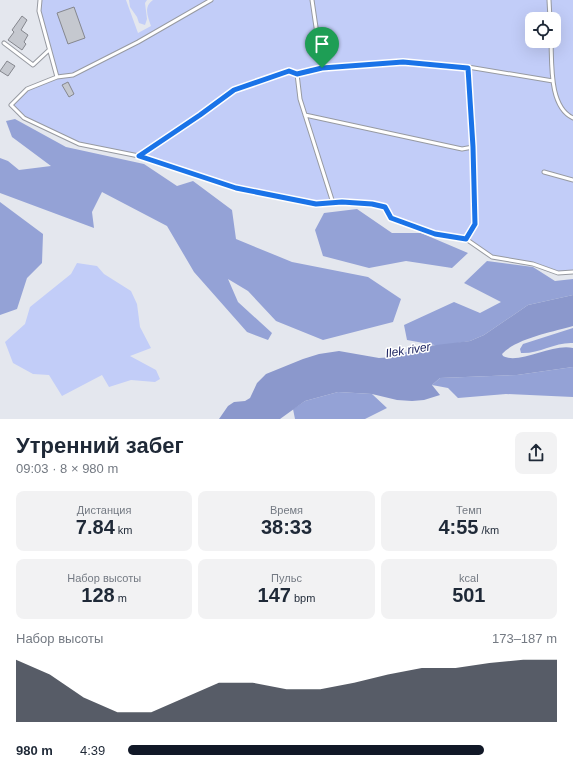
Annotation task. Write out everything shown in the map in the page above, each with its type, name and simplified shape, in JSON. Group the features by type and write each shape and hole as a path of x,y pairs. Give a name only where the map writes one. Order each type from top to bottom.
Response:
{"lane":[{"path":"40,0 39,11 57,77"},
{"path":"212,0 138,42 73,75 57,77 27,89 11,105 24,118 79,144 139,156 236,188 316,204 372,204 385,207 391,218 435,234 466,239 492,257 533,264 558,273 573,272"},
{"path":"312,0 322,68"},
{"path":"549,0 550,12"},
{"path":"4,43 33,65 49,50"},
{"path":"551,48 553,80 558,103 564,112 573,118"},
{"path":"139,156 234,90 289,71 297,74 322,68 403,62 468,68 553,80"},
{"path":"466,239 475,224 473,147 468,68"},
{"path":"297,74 300,99 333,203"},
{"path":"305,115 462,148 473,147"},
{"path":"544,172 573,180"}],"shaded area":[{"path":"40,0 126,0 138,33 151,26 147,9 153,0 573,0 573,272 558,273 533,264 492,257 466,239 435,234 391,218 385,207 372,204 342,202 316,205 236,188 139,156 79,144 24,118 11,105 27,89 57,77 39,11"},
{"path":"129,0 147,0 145,3 147,19 145,25 139,23 130,7"},
{"path":"15,119 66,147 144,164 177,186 193,181 232,210 236,239 292,262 368,277 401,299 393,322 323,340 276,321 248,291 228,279 238,302 272,333 268,340 247,332 194,272 167,226 102,192 92,212 94,228 0,193 0,158 8,161 19,170 51,166 12,137 6,121"},
{"path":"0,202 43,234 42,263 27,278 17,309 0,315"},
{"path":"357,209 392,233 421,233 468,253 452,268 406,261 369,268 323,256 315,230 324,213"},
{"path":"487,261 533,267 555,281 573,279 573,295 528,305 484,335 470,341 440,346 407,340 404,325 454,302 480,313 501,302 464,283"},
{"path":"77,263 97,266 104,274 131,291 137,304 140,327 151,348 130,356 156,370 160,379 155,382 131,380 109,387 102,375 62,396 49,375 33,374 13,363 5,342 25,324 30,307 71,274"},
{"path":"573,295 573,326 526,340 509,348 502,354 503,356 510,358 518,358 555,348 573,348 573,367 517,375 440,378 432,385 440,395 424,400 397,400 372,394 338,392 305,401 280,419 219,419 228,406 234,402 245,401 250,398 257,383 266,374 303,359 319,354 339,351 379,358 394,357 419,347 470,341 484,335 528,305"},
{"path":"573,328 573,343 560,344 534,352 521,353 520,349 523,344"},
{"path":"573,367 573,397 506,394 458,398 448,388 432,385 440,378 517,375"},
{"path":"338,392 372,394 387,408 365,419 295,419 293,409 305,401"}],"building":[{"path":"74,7 85,38 68,44 57,13"},
{"path":"22,16 27,20 21,30 28,35 24,42 26,44 22,50 8,40 14,32 12,30"},
{"path":"7,61 15,66 8,76 0,71"},
{"path":"68,82 74,94 69,97 62,85"}],"route":[{"path":"403,62 468,68 473,147 475,224 466,239 435,234 391,218 385,207 372,204 342,202 316,204 236,188 139,156 234,90 289,71 297,74 322,68 403,62"}],"water label":[{"name":"Ilek river","path":"408,350"}]}
